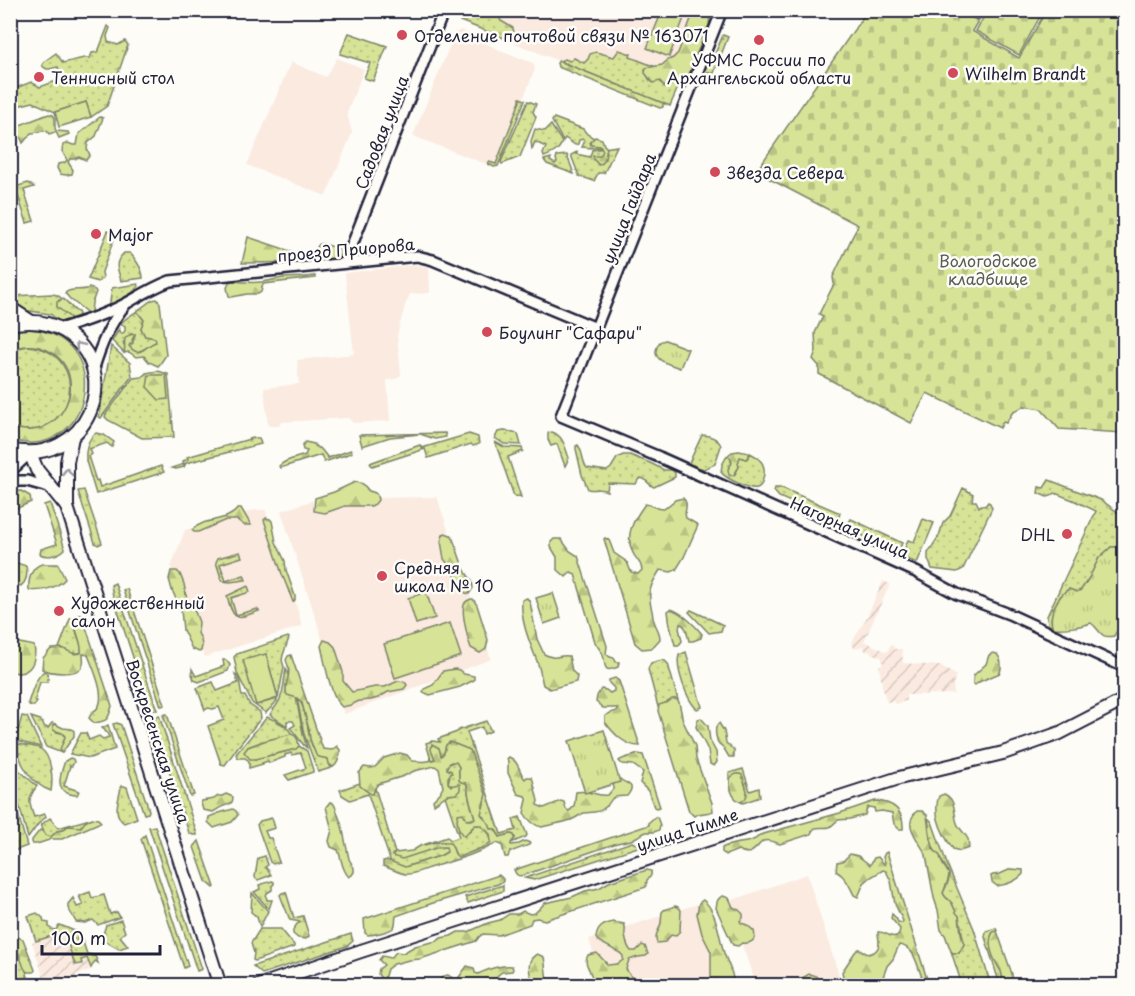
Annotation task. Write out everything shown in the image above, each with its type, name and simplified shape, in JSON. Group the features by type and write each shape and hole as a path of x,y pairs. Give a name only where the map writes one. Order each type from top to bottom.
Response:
{"main road":[{"path":"10,308 31,321 50,325 69,335 84,351 93,371 95,393 92,407 82,426 65,442 50,450 30,453 10,450"},
{"path":"10,324 31,321"},
{"name":"Воскресенская улица","path":"72,437 67,462 67,507 220,986"},
{"name":"Воскресенская улица","path":"30,453 37,470 67,507"},
{"name":"улица Тимме","path":"258,986 899,778 1003,753 1060,733 1125,700"}],"street":[{"name":"Садовая улица","path":"345,263 444,10"},
{"name":"улица Гайдара","path":"561,416 723,10"},
{"name":"проезд Приорова","path":"59,329 88,321 126,304 161,284 176,280 417,256 426,257 596,328"},
{"path":"93,371 111,324 126,304"},
{"name":"Нагорная улица","path":"561,416 1125,667"},
{"path":"10,470 30,453"},
{"path":"10,481 27,481 52,488"}],"shaded area":[{"path":"464,10 709,11 670,106 460,21"},
{"path":"461,30 505,53 533,63 535,69 497,165 494,167 413,136 455,33"},
{"path":"337,58 364,69 347,113 352,133 326,196 247,165 291,62 326,77"},
{"path":"415,265 429,267 430,293 410,294 405,305 397,336 401,375 396,379 387,380 390,421 353,423 348,418 281,422 279,426 268,426 264,388 299,384 297,360 354,354 345,273"},
{"name":"Средняя школа № 10","path":"350,488 372,498 437,497 491,659 344,714 281,511"},
{"path":"255,510 266,510 302,626 205,657 203,652 200,653 171,567 185,530"},
{"path":"883,581 890,584 864,641 887,652 891,644 895,649 902,649 903,663 939,666 956,675 953,684 954,694 906,695 906,701 895,704 893,701 887,702 879,666 883,664 882,658 866,652 863,646 854,649 852,642 867,617"},
{"path":"807,874 842,985 756,985 727,902"},
{"path":"704,902 730,985 603,985 589,939"},
{"path":"64,931 75,965 88,958 91,968 87,972 76,974 77,977 71,982 74,983 46,985 32,942"}],"green space":[{"name":"Вологодское кладбище","path":"948,10 956,14 959,11 984,11 979,20 964,13 978,21 972,31 1019,58 1046,11 1116,11 1124,15 1124,433 1059,429 1041,409 1024,406 1012,413 1000,428 927,393 911,423 819,374 819,366 813,359 816,351 815,333 823,316 819,314 834,284 833,277 858,225 764,176 757,170 867,11"},
{"path":"464,11 497,13 501,21 513,28 514,33 512,37 504,38 460,21"},
{"path":"662,11 686,13 669,57 647,48"},
{"path":"987,11 1043,11 1019,55 976,31"},
{"path":"704,12 710,15 709,25 689,75 681,85 673,84 665,87 660,81 653,83 645,73 646,68 662,65 673,58 678,53 691,19 697,13"},
{"path":"108,26 110,28 107,36 108,42 118,45 125,41 128,45 107,106 91,117 86,102 55,112 33,102 17,106 11,90 31,82 40,87 62,79 58,67 45,68 42,65 45,61 56,53 63,63 90,58 92,53 98,52"},
{"path":"349,33 387,46 373,81 364,78 370,63 340,54"},
{"path":"723,35 728,37 714,73 704,71 703,68 711,63"},
{"path":"619,50 656,67 645,71 650,81 679,85 670,106 559,61 565,59 570,61 574,58 584,63 590,54 596,52 614,57"},
{"path":"559,61 663,103 663,107 660,108 558,67"},
{"path":"520,98 525,100 498,166 494,167 488,164 489,162 496,164"},
{"path":"528,101 536,104 533,112 536,117 520,157 502,164 501,162"},
{"path":"86,102 91,117 59,127 55,112"},
{"path":"49,114 55,118 56,131 69,134 59,138 56,132 31,133 23,143 18,131 20,125"},
{"path":"100,117 103,118 96,136 88,143 87,149 90,155 86,160 79,157 70,159 68,162 73,170 72,174 60,174 58,164 67,160 62,151 63,145 68,143 77,145 79,134"},
{"path":"554,118 583,129 594,138 600,147 582,147 583,139 575,145 565,138 563,141 552,121"},
{"path":"551,125 562,142 555,152 544,157 546,147 535,142 532,149 531,141 535,129 545,131"},
{"path":"595,137 602,139 607,148 605,160 599,165 593,156 600,156 603,151 600,146 591,145 590,142"},
{"path":"617,146 604,173 598,173 594,181 579,176 571,155 577,152 576,154 590,157 592,150"},
{"path":"567,155 574,174 547,164 544,160 551,158 550,161 555,164 557,156"},
{"path":"28,183 34,187 24,190 34,221 27,223 15,187"},
{"path":"108,231 115,236 102,272 103,278 98,282 88,279"},
{"path":"248,237 308,257 320,244 338,249 340,255 336,258 313,262 242,263"},
{"path":"124,253 130,253 135,259 143,278 121,281 117,264"},
{"path":"315,276 315,278 263,284 258,294 232,297 229,296 227,288 229,282 232,281 258,282"},
{"path":"138,284 139,286 127,298 112,305 110,302 112,288"},
{"path":"89,288 96,292 89,314 65,293"},
{"path":"52,294 64,300 59,300 57,306 72,319 78,318 63,324 50,314 23,310 11,301 13,296"},
{"path":"63,299 78,312 78,318 72,319 57,307 57,302"},
{"path":"157,299 160,303 166,355 158,366 149,362 144,356 136,357 129,352 124,353 127,336 135,334 133,343 129,346 136,352 156,342 155,338 145,336 141,328 144,320 137,311"},
{"path":"137,311 144,320 141,328 145,336 156,338 156,342 135,352 129,346 135,335 132,333 123,343 124,353 112,341 119,329 120,333 125,331 122,322"},
{"path":"23,329 53,335 73,350 83,371 84,394 76,416 61,433 39,442 11,440 11,427 29,430 45,426 57,417 66,405 70,390 69,375 61,361 47,350 29,346 11,350 11,332"},
{"path":"665,340 688,349 680,368 662,361 657,356 657,347"},
{"path":"28,346 49,352 62,364 69,380 69,397 62,412 50,424 33,430 11,427 10,350"},
{"path":"111,346 130,363 132,376 101,418 99,417"},
{"path":"158,371 168,374 174,437 142,438 105,417 133,378"},
{"path":"149,375 166,375 168,399 159,400 147,387"},
{"path":"498,432 518,434 521,445 504,444 495,438"},
{"path":"552,432 562,439 565,446 569,458 565,466 557,444 551,446 548,440 548,433"},
{"path":"96,433 114,442 112,447 107,443 89,449 92,454 88,456 100,487 161,466 164,472 96,494 86,461 86,450"},
{"path":"445,433 446,437 435,439 420,434 390,437 362,446 359,435"},
{"path":"469,434 478,437 479,444 473,446 471,444 428,458 425,449 372,466 370,463 420,445 422,448"},
{"path":"702,435 714,438 721,446 715,464 704,469 689,463"},
{"path":"259,438 261,444 186,463 184,467 172,468 184,464 183,461 188,459 187,457"},
{"path":"305,442 314,444 328,458 351,450 352,452 324,462 321,455 280,468 279,466 285,462 305,455 307,451 303,450 302,446"},
{"path":"495,442 504,447 522,448 523,451 508,457 521,497 514,496"},
{"path":"578,445 587,468 607,471 617,458 630,455 664,470 672,470 675,477 654,487 641,478 636,484 608,483 607,491 588,489 576,449"},
{"path":"739,451 749,453 749,456 746,459 740,457 739,467 733,476 729,475 728,469 732,463 730,457 727,456"},
{"path":"750,453 762,462 764,470 763,480 757,488 738,483 721,472 727,456 730,456 732,465 730,467 735,474 739,466 739,458 745,459"},
{"path":"1049,480 1101,500 1124,517 1124,543 1111,547 1099,558 1081,590 1077,592 1069,589 1061,596 1051,617 1053,628 1048,624 1047,616 1096,511 1055,493 1047,497 1038,493 1039,487 1044,488"},
{"path":"355,482 363,484 369,491 376,494 378,500 375,504 345,506 325,513 314,511 315,498"},
{"path":"775,488 782,488 840,513 838,520 836,522 779,497 774,491"},
{"path":"963,488 973,494 972,501 976,501 979,507 985,506 988,502 992,508 963,569 957,572 932,569 928,553 939,536 943,523 950,516"},
{"path":"84,490 102,543 98,545 95,543 78,491"},
{"path":"21,491 30,496 31,502 11,511 11,492"},
{"path":"683,498 686,503 686,518 698,525 676,570 671,572 660,570 652,585 650,604 660,639 652,648 642,649 635,643 604,539 609,540 614,553 627,562 631,572 638,574 642,570 640,563 630,546 630,534 637,515 645,504 664,509 675,500"},
{"path":"50,503 65,549 57,554 46,556 40,554 41,549 57,544 44,505"},
{"path":"241,508 251,525 244,525 237,520 226,520 198,532 192,530 203,523 228,516"},
{"path":"266,518 272,521 276,542 285,561 295,596 293,602 264,520"},
{"path":"851,519 902,543 900,548 895,549 849,530 847,525"},
{"path":"923,519 934,523 917,563 902,555 908,540 914,542"},
{"path":"445,533 451,535 463,566 472,580 473,588 469,594 463,592 452,569 444,559 441,541"},
{"path":"554,539 561,539 570,551 578,556 607,646 606,654 619,662 618,667 607,669 606,667 602,653 595,642 575,574 571,572 566,577 557,569 557,557 551,547"},
{"path":"1124,543 1124,625 1120,626 1114,636 1109,637 1103,635 1091,623 1082,626 1053,628 1051,618 1061,596 1069,589 1077,592 1081,590 1099,558 1111,547"},
{"path":"240,552 242,557 220,564 226,581 244,575 246,580 230,582 222,581 216,562 218,558"},
{"path":"11,561 26,566 25,582 21,586 13,584 11,587"},
{"path":"42,564 58,564 65,579 48,589 29,590 31,574"},
{"path":"171,571 177,571 180,574 187,600 193,607 199,622 198,633 202,646 199,652 192,649 183,630 181,610 169,579"},
{"path":"115,583 157,710 150,709 113,596 111,585"},
{"path":"248,586 250,592 231,598 236,615 257,609 259,611 240,617 237,616 234,614 227,596"},
{"path":"127,589 165,705 161,706 123,590"},
{"path":"426,592 435,618 416,624 408,598"},
{"path":"553,593 561,618 544,624 536,598"},
{"path":"527,598 530,602 537,639 544,654 552,657 569,656 572,671 577,676 576,682 550,689 543,685 523,616 522,600"},
{"path":"471,599 477,605 488,640 486,649 480,653 471,648 464,620 464,604"},
{"path":"671,609 692,623 702,634 701,638 689,641 686,629 680,624 682,641 679,645 675,645 668,611"},
{"path":"691,610 723,625 721,631 709,633 689,612"},
{"path":"78,615 82,615 112,706 107,719 94,723 89,718 100,702 100,694 88,655 83,654 83,664 77,671 58,673 42,669 43,658 51,649 81,653 75,624"},
{"path":"73,618 81,653 70,653 59,648 70,619"},
{"path":"450,623 461,656 395,678 384,644"},
{"path":"288,637 282,660 284,667 278,698 266,654 256,705 277,699 277,701 266,713 252,703 237,673 234,657"},
{"path":"324,640 335,647 343,672 343,681 352,692 385,687 398,681 405,682 407,685 404,689 388,692 378,698 342,707 334,695 328,678 321,646"},
{"path":"10,641 34,646 33,662 25,671 17,673 12,671"},
{"path":"686,652 702,707 697,709 686,692 680,675 679,655"},
{"path":"266,654 278,698 256,705 243,660"},
{"path":"997,654 1001,661 1000,673 973,684 974,675 986,664 989,655"},
{"path":"291,655 323,749 332,750 337,746 340,750 338,762 333,767 329,764 328,759 316,755 302,703 297,698 287,695 289,671 286,660"},
{"path":"223,660 230,665 228,671 199,682 194,680 192,669 196,676 224,666"},
{"path":"662,660 668,664 678,700 674,699 658,707 648,669 651,663"},
{"path":"286,669 289,678 286,690 288,695 296,697 307,748 290,728 295,725 293,721 287,721 287,726 270,715 281,696"},
{"path":"455,669 474,676 474,680 460,687 430,695 423,692 424,689 433,685 443,671"},
{"path":"44,671 48,675 48,681 40,682 35,700 37,702 34,706 30,706 28,703 34,686"},
{"path":"235,674 240,681 242,696 245,696 250,705 260,712 261,718 225,765 221,764 208,726 224,720 219,707 205,710 197,688 213,682 217,691 238,683"},
{"path":"615,678 619,681 640,746 625,742 605,722 605,716 618,710 617,708 603,708 596,702 601,689 610,693 614,691 609,680"},
{"path":"297,698 304,711 315,752 329,759 330,766 333,767 318,772 304,734"},
{"path":"672,699 679,702 683,721 695,746 696,759 712,803 713,811 711,812 694,816 689,811 658,711 659,705"},
{"path":"167,714 194,795 190,796 163,715"},
{"path":"159,715 197,835 189,833 155,727 155,718"},
{"path":"22,716 27,717 41,747 16,741"},
{"path":"31,717 40,720 48,728 52,723 55,724 53,726 56,732 65,736 62,753 46,747"},
{"path":"267,717 281,724 293,735 248,747 255,759 299,746 307,751 313,772 289,780 285,775 306,768 301,753 292,755 291,753 269,763 268,761 249,768 249,761 245,758 238,758 236,754"},
{"path":"701,718 708,726 710,741 716,752 717,762 714,766 710,764 708,750 696,727 698,719"},
{"path":"486,721 491,731 484,734 482,727 467,732 501,834 516,830 513,819 520,817 527,835 511,843 515,838 512,834 500,837 495,829 491,829 481,814 484,804 481,783 470,750 450,742 441,756 439,748 432,745 435,759 431,760 426,743 440,742 438,739"},
{"path":"719,723 724,731 726,743 734,750 734,757 729,757 718,743 716,730"},
{"path":"55,724 74,731 74,736 62,753 60,749 65,736 53,730"},
{"path":"113,724 121,725 148,813 144,814"},
{"path":"108,725 115,749 90,758 70,754 81,733 86,733 89,740 99,736 103,739 109,737 102,728"},
{"path":"604,730 620,782 585,793 569,741"},
{"path":"291,734 295,735 298,740 299,746 296,749 255,759 250,759 244,752 248,747"},
{"path":"450,742 470,750 486,794 481,814 491,829 495,829 500,837 514,835 515,838 511,845 525,841 530,843 529,845 510,852 508,857 505,857 502,845 497,843 473,854 412,874 383,866 383,861 387,860 405,867 447,852 446,847 439,847 402,859 392,856 395,853 412,851 420,846 436,842 450,843 455,855 459,857 491,842 490,834 480,825 475,825 464,836 459,829 458,814 463,813 467,820 475,818 467,785 459,780 459,767 456,762 451,762 447,766 452,773 448,777 448,783 451,786 460,785 460,790 434,804 433,800 443,787 439,769 435,766 378,784 373,794 360,786 359,773 364,767 375,767 384,758 400,753 407,755 412,761 432,760 435,759 431,750 432,744 439,748 441,756"},
{"path":"17,744 36,747 45,753 51,768 51,791 38,784 27,772 20,759"},
{"path":"638,754 643,755 660,807 654,807 648,791 640,783 643,772 633,765 622,764 619,761"},
{"path":"509,757 517,764 525,779 531,777 538,801 537,805 544,808 561,801 569,811 574,805 576,792 585,791 608,795 613,789 614,782 620,779 630,785 631,789 627,796 612,798 601,810 584,813 568,821 542,827 532,822 524,813 527,800 525,796 518,794 508,773 507,759"},
{"path":"70,758 74,762 70,766 64,786 79,791 77,795 65,792 60,784 65,761"},
{"path":"454,761 459,767 459,780 467,785 475,818 466,820 465,815 467,834 475,825 480,825 491,838 489,845 462,857 457,857 450,843 439,842 420,846 447,837 451,840 459,837 445,796 456,794 453,786 448,783 451,771 447,769 447,766"},
{"path":"11,763 37,786 30,801 34,817 45,814 46,817 28,838 11,775"},
{"path":"743,769 750,791 759,788 760,797 743,803 741,802 746,797 746,790 742,775 738,774 729,779 729,773"},
{"path":"736,774 742,775 747,791 746,798 741,802 735,798 731,789 730,778"},
{"path":"360,783 369,792 373,793 375,788 395,853 393,854 408,856 439,847 447,847 447,852 405,867 391,863 368,794 350,800 342,795 340,790"},
{"path":"10,786 27,846 11,852 11,794"},
{"path":"121,786 127,787 137,818 124,823 117,810"},
{"path":"226,794 233,797 231,803 213,812 203,810 202,801"},
{"path":"944,794 953,803 957,823 968,839 969,848 960,851 953,849 942,831 937,803 939,796"},
{"path":"875,801 887,803 896,808 903,822 903,829 899,829 894,824 892,813 875,812 874,808 869,807 865,815 838,820 830,827 816,828 811,834 780,844 765,840 749,853 738,850 726,855 722,852 722,848 752,840 760,835"},
{"path":"330,802 335,806 349,859 354,868 354,872 349,877 338,850 331,847 329,841 332,830 326,807"},
{"path":"233,809 238,815 232,822 214,828 208,822 209,817"},
{"path":"917,811 922,811 927,815 933,849 940,856 949,874 943,893 959,916 964,944 959,953 951,951 941,930 926,855 911,827 913,816"},
{"path":"655,817 660,825 659,830 654,832 646,832 631,840 522,876 517,875 514,870 649,825"},
{"path":"50,818 58,828 90,819 81,827 67,826 51,837 45,835 41,825"},
{"path":"92,818 101,822 62,839 32,844 32,840 40,830 51,837 68,826 81,827"},
{"path":"272,818 275,828 265,831 268,838 271,838 279,862 273,864 270,862 257,825 260,821"},
{"path":"928,818 932,822 974,929 989,979 984,982 962,985 951,951 959,953 964,944 959,916 943,893 949,875 933,847"},
{"path":"155,826 202,969 197,971 149,827"},
{"path":"145,835 188,966 184,968 141,839"},
{"path":"199,841 214,888 206,881 194,847"},
{"path":"632,842 638,847 534,880 525,878"},
{"path":"887,852 927,979 923,980 909,949 899,945 882,980 870,985 845,985 842,972 855,952 859,949 868,954 875,951 879,944 878,932 893,936 899,935 900,929 891,918 892,914 898,922 903,921 895,904 891,881 886,871 883,870 864,883 858,897 836,871 837,862 843,861 850,854 858,856 870,865 874,858 878,857 884,864 883,857"},
{"path":"265,856 268,865 265,867 271,875 258,880 255,877 258,858"},
{"path":"1011,869 1023,870 1023,874 1015,881 1004,885 997,886 992,882 991,876"},
{"path":"647,870 651,871 651,874 646,887 545,920 532,919 530,924 499,935 483,934 476,941 420,959 394,964 387,969 384,979 381,979 378,974 379,969 384,965 379,960 382,956 391,958 396,952 403,953 415,946 437,941 458,932 468,932 500,920 509,914 518,914 523,911 530,914 535,913 545,903 572,897"},
{"path":"499,875 503,881 498,884 396,916 394,927 386,931 370,935 365,933 364,919"},
{"path":"272,881 274,884 272,890 266,896 267,900 272,900 269,909 254,892 260,889 259,885"},
{"path":"503,885 503,891 468,903 465,897"},
{"path":"90,892 92,898 104,895 110,914 117,912 120,917 98,925 93,920 85,923 76,922 68,904 73,898 77,907 83,905 79,896"},
{"path":"286,892 294,918 303,916 309,936 306,939 298,938 293,934 297,924 301,922 290,920 280,895"},
{"path":"252,893 268,911 260,927 257,917 251,912"},
{"path":"723,896 729,898 733,907 743,914 741,923 754,931 755,937 752,941 738,946 733,945 716,908 718,899"},
{"path":"703,900 708,904 717,924 734,985 709,985 711,952 702,934 697,914 699,903"},
{"path":"675,906 681,910 680,931 675,936 671,935 665,942 657,943 656,936 661,924 662,912"},
{"path":"37,913 44,922 49,923 51,929 56,930 59,925 77,932 77,940 82,939 87,954 95,956 98,963 95,961 91,968 87,958 81,960 82,964 75,965 64,932 36,941 28,916"},
{"path":"121,920 125,932 120,936 128,946 119,949 103,940 102,937 106,925"},
{"path":"613,922 624,924 626,940 631,951 636,951 642,945 645,946 648,954 629,960 626,969 634,979 646,985 631,985 622,980 616,985 594,985 586,964 588,955 597,953 608,965 617,964 623,960 620,953 596,938 601,927"},
{"path":"996,928 997,931 993,932 990,942 1002,973 1004,985 1000,985 985,937 986,931"},
{"path":"260,929 281,929 294,947 253,960 254,953 251,943"},
{"path":"997,931 1012,974 1013,985 1003,985 1002,972 992,953 991,936"},
{"path":"351,934 353,941 347,946 262,974 253,966"},
{"path":"17,937 23,939 34,972 27,972 24,968 14,946 14,939"},
{"path":"17,942 28,977 11,981 11,944"},
{"path":"537,954 544,957 549,985 532,985 529,964"},
{"path":"467,966 474,968 475,973 478,974 503,966 512,966 513,969 498,975 495,985 432,985 448,975 457,980"},
{"path":"809,974 816,976 820,985 780,985 787,982 794,983"}],"place":[{"name":"Отделение почтовой связи № 163071","path":"402,35"},
{"name":"УФМС России по Архангельской области","path":"759,40"},
{"name":"Wilhelm Brandt","path":"953,73"},
{"name":"Теннисный стол","path":"39,77"},
{"name":"Звезда Севера","path":"715,172"},
{"name":"Major","path":"96,234"},
{"name":"Боулинг \"Сафари\"","path":"487,332"},
{"name":"DHL","path":"1067,534"},
{"name":"Средняя школа № 10","path":"382,576"},
{"name":"Художественный салон","path":"59,611"}]}
